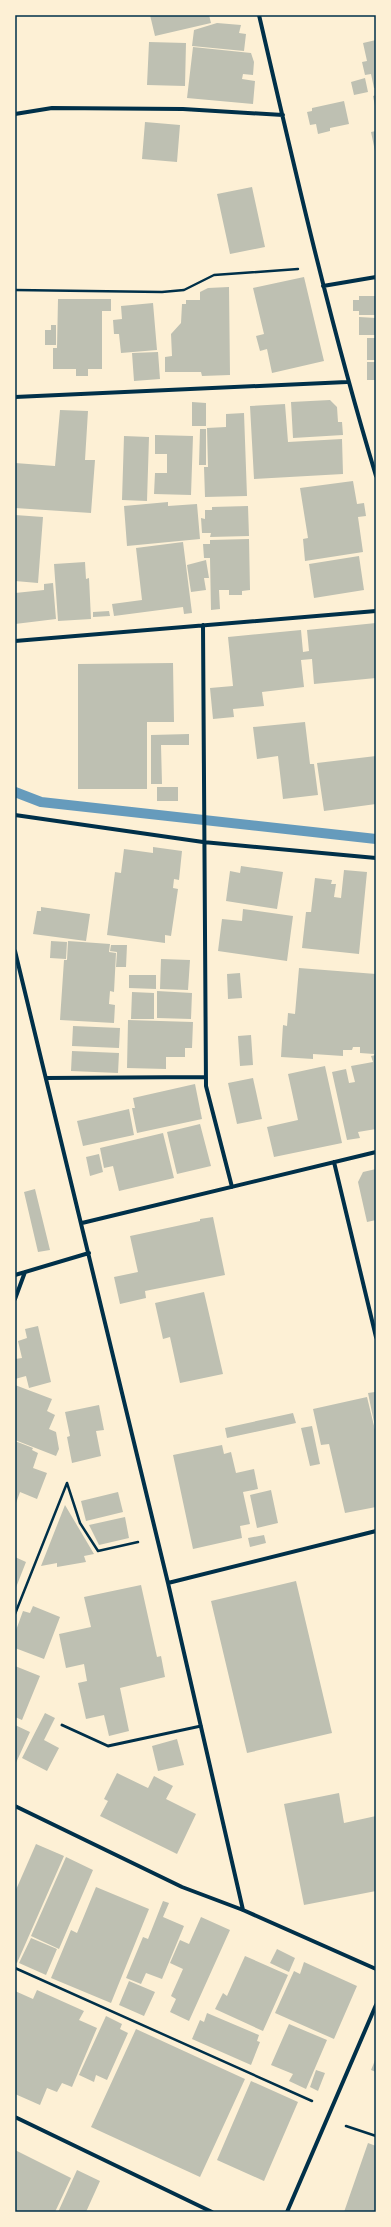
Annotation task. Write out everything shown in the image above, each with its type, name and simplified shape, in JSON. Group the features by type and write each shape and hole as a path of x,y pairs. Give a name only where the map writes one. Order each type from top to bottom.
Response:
{"street":[{"path":"259,15 347,382 376,476"},
{"path":"15,114 52,108 183,109 283,115"},
{"path":"323,286 376,277"},
{"path":"15,398 347,382"},
{"path":"15,641 376,610"},
{"path":"203,625 203,842 206,1086 232,1187"},
{"path":"15,815 203,842 376,858"},
{"path":"15,951 168,1583 243,1910"},
{"path":"46,1078 206,1077"},
{"path":"82,1223 376,1152"},
{"path":"334,1162 376,1336"},
{"path":"15,1275 89,1253"},
{"path":"15,1299 25,1272"},
{"path":"168,1583 376,1531"},
{"path":"15,1806 182,1887 243,1910 376,1969"},
{"path":"287,2212 376,2005"},
{"path":"15,2117 212,2212"}],"lane":[{"path":"62,1725 108,1746 201,1726"}],"path":[{"path":"15,290 162,292 184,290 214,275 319,268"},
{"path":"15,1614 67,1483 80,1523 98,1551 138,1542"},
{"path":"15,1968 332,2109"},
{"path":"327,2120 376,2136"}],"building":[{"path":"150,15 209,15 211,23 155,36"},
{"path":"217,23 241,25 239,33 246,34 244,51 192,46 194,30"},
{"path":"376,40 376,88 374,88 371,74 365,75 362,62 367,61 363,43"},
{"path":"149,42 186,43 185,86 147,85"},
{"path":"193,47 251,53 254,62 253,75 243,74 242,79 255,81 253,104 187,98"},
{"path":"365,78 368,92 354,95 351,82"},
{"path":"376,95 376,106 375,106 373,96"},
{"path":"344,101 349,124 330,128 330,131 318,134 316,124 310,125 307,112 312,111 312,108"},
{"path":"145,122 180,125 177,162 142,159"},
{"path":"376,131 376,151 375,151 371,132"},
{"path":"252,187 265,247 230,254 217,194"},
{"path":"304,277 324,361 272,373 267,349 260,351 256,336 264,334 253,288"},
{"path":"229,287 230,375 202,376 201,372 165,372 165,357 172,356 171,334 181,323 182,304 186,304 186,300 200,300 200,292 208,288"},
{"path":"359,296 376,296 376,315 359,315 359,311 353,311 353,300 359,300"},
{"path":"58,299 111,299 111,311 102,311 102,369 88,369 88,376 76,376 76,369 53,369 53,348 57,348"},
{"path":"153,303 157,350 121,353 119,334 114,334 113,320 122,319 121,306"},
{"path":"359,317 376,318 376,335 359,335"},
{"path":"51,325 56,325 56,345 45,345 45,330 51,330"},
{"path":"367,338 376,338 376,360 367,360"},
{"path":"158,352 160,379 134,381 132,353"},
{"path":"367,362 376,362 376,380 367,380"},
{"path":"330,400 337,407 338,422 342,422 343,435 293,438 291,402"},
{"path":"192,402 206,403 206,426 192,426"},
{"path":"285,404 288,442 342,439 343,474 254,479 250,406"},
{"path":"60,410 88,411 85,460 95,460 91,513 15,508 15,463 55,466"},
{"path":"244,413 247,496 205,497 204,467 208,467 207,428 226,427 226,414"},
{"path":"200,429 206,429 206,465 199,465"},
{"path":"155,435 193,436 191,495 154,494 155,473 167,473 167,454 155,454"},
{"path":"124,436 149,437 147,501 122,500"},
{"path":"353,481 357,504 364,503 366,516 358,517 363,552 305,561 303,539 308,538 300,488"},
{"path":"168,502 168,506 197,504 200,539 127,546 124,506"},
{"path":"248,506 249,536 210,537 211,533 202,533 201,518 205,519 205,510 212,510 212,507"},
{"path":"15,515 43,517 38,583 15,581"},
{"path":"249,539 250,590 242,591 242,595 229,595 229,590 219,590 220,609 211,610 210,558 204,558 203,544 210,544 210,540"},
{"path":"183,542 192,613 184,614 183,607 114,616 112,604 142,600 136,548"},
{"path":"359,556 364,590 314,598 309,564"},
{"path":"206,560 209,578 204,578 206,590 191,592 187,565"},
{"path":"85,562 86,579 89,578 91,619 58,621 54,564"},
{"path":"53,583 56,619 15,624 15,593 44,590 44,584"},
{"path":"109,611 110,616 93,617 93,612"},
{"path":"376,623 376,678 314,684 312,659 301,660 304,687 262,692 264,706 233,709 234,717 213,719 210,688 233,686 228,637 301,630 303,652 309,651 307,630"},
{"path":"173,663 174,722 147,722 147,789 78,789 78,664"},
{"path":"305,722 310,764 314,764 318,795 283,799 278,756 257,759 253,727"},
{"path":"189,734 189,745 161,745 162,784 151,784 151,735"},
{"path":"376,756 376,804 324,811 317,763"},
{"path":"157,787 178,787 178,801 157,801"},
{"path":"153,847 182,851 179,880 174,879 173,888 178,889 171,936 165,935 165,943 107,935 115,872 121,873 124,849 153,853"},
{"path":"241,866 283,872 277,909 226,901 230,871 240,873"},
{"path":"344,870 367,872 359,954 302,948 306,912 311,912 315,878 332,880 331,884 336,884 334,897 341,898"},
{"path":"41,907 90,914 86,941 33,934 37,911 41,911"},
{"path":"243,909 293,916 287,961 218,951 222,919 242,921"},
{"path":"51,941 67,942 66,959 50,958"},
{"path":"68,941 110,944 109,952 116,953 114,992 110,991 109,1004 115,1005 114,1023 60,1020 64,960 67,960"},
{"path":"111,945 127,945 126,967 116,967 117,952 110,951"},
{"path":"161,959 190,960 188,990 160,989"},
{"path":"299,968 376,974 376,1050 374,1050 374,1054 360,1053 360,1047 353,1047 352,1050 343,1050 343,1056 313,1054 313,1059 281,1057 283,1025 287,1026 288,1013 295,1014"},
{"path":"240,973 242,998 228,999 227,974"},
{"path":"129,975 156,975 156,989 129,988"},
{"path":"157,991 192,993 191,1019 157,1018"},
{"path":"132,992 154,993 154,1019 131,1019"},
{"path":"128,1020 193,1022 192,1048 185,1048 185,1057 166,1057 166,1069 127,1068"},
{"path":"73,1026 120,1028 119,1048 72,1046"},
{"path":"251,1035 253,1065 240,1066 238,1036"},
{"path":"72,1051 119,1053 118,1073 71,1071"},
{"path":"376,1055 376,1129 358,1132 360,1138 347,1140 332,1072 346,1069 349,1083 355,1082 351,1066 373,1062 371,1056"},
{"path":"325,1066 342,1143 274,1157 267,1127 298,1120 288,1074"},
{"path":"253,1078 262,1119 237,1124 228,1083"},
{"path":"195,1084 202,1119 137,1133 132,1108 135,1108 133,1098"},
{"path":"129,1109 134,1135 83,1146 77,1121"},
{"path":"200,1124 211,1166 177,1174 167,1132"},
{"path":"163,1133 174,1178 119,1191 113,1166 104,1168 100,1148"},
{"path":"99,1154 103,1172 90,1176 86,1157"},
{"path":"376,1169 376,1220 367,1222 358,1182 363,1172"},
{"path":"35,1189 50,1250 38,1252 24,1192"},
{"path":"213,1217 225,1275 145,1291 146,1298 120,1304 114,1277 138,1272 130,1236"},
{"path":"204,1292 223,1374 180,1383 170,1337 163,1339 155,1303"},
{"path":"38,1326 51,1382 29,1388 26,1376 15,1379 15,1359 22,1358 18,1341 27,1338 25,1329"},
{"path":"15,1385 52,1399 47,1411 55,1415 49,1429 56,1432 59,1449 56,1456 15,1440"},
{"path":"375,1392 376,1397 375,1427 368,1393"},
{"path":"367,1397 376,1434 376,1507 345,1513 329,1444 321,1445 313,1409"},
{"path":"99,1405 104,1430 96,1431 101,1456 72,1463 67,1437 70,1436 65,1412"},
{"path":"293,1413 296,1423 227,1438 225,1428"},
{"path":"312,1426 320,1464 310,1466 301,1428"},
{"path":"15,1441 33,1448 32,1450 38,1453 33,1468 47,1473 37,1499 20,1492 15,1506"},
{"path":"222,1445 224,1454 231,1452 236,1473 254,1469 258,1489 243,1492 250,1524 240,1526 242,1538 193,1549 173,1455"},
{"path":"271,1490 278,1523 257,1528 250,1495"},
{"path":"118,1492 123,1512 86,1521 81,1501"},
{"path":"65,1505 94,1554 84,1556 86,1562 57,1567 57,1563 41,1566"},
{"path":"125,1517 129,1538 99,1545 89,1525"},
{"path":"264,1535 266,1543 250,1547 248,1538"},
{"path":"15,1557 26,1562 15,1590"},
{"path":"296,1581 332,1733 247,1753 211,1601"},
{"path":"141,1585 157,1657 161,1656 165,1677 120,1688 129,1731 109,1736 104,1715 86,1719 78,1683 87,1681 84,1664 66,1668 59,1634 91,1627 84,1597"},
{"path":"33,1606 60,1617 44,1659 15,1648 15,1633 23,1611 30,1613"},
{"path":"15,1666 40,1676 22,1720 15,1717"},
{"path":"45,1713 55,1718 44,1740 59,1748 47,1771 22,1758"},
{"path":"15,1725 30,1732 15,1765"},
{"path":"177,1739 184,1765 158,1771 152,1746"},
{"path":"117,1773 148,1788 154,1776 173,1786 166,1799 196,1814 177,1854 100,1816 108,1801 104,1799"},
{"path":"339,1793 344,1823 376,1816 376,1891 304,1905 284,1804"},
{"path":"36,1844 64,1856 17,1963 15,1962 15,1892"},
{"path":"66,1857 93,1870 59,1949 31,1936"},
{"path":"96,1887 149,1909 111,2003 51,1978 71,1930 77,1933"},
{"path":"163,1901 169,1903 163,1917 184,1926 162,1979 146,1973 141,1984 126,1978 143,1937 148,1939"},
{"path":"201,1917 230,1930 189,2021 170,2012 176,1999 171,1996 183,1969 170,1963 180,1940 189,1944"},
{"path":"31,1938 57,1949 46,1975 19,1963"},
{"path":"277,1949 295,1958 289,1972 270,1963"},
{"path":"245,1956 288,1975 263,2031 215,2009 223,1993 227,1996"},
{"path":"304,1962 357,1986 334,2039 275,2013 294,1971 300,1974"},
{"path":"129,1981 155,1992 144,2016 119,2005"},
{"path":"37,1990 84,2011 79,2020 97,2028 72,2087 62,2083 57,2092 47,2088 40,2105 15,2094 15,1991 33,1999"},
{"path":"207,2013 259,2035 257,2041 260,2042 251,2065 192,2039 200,2020 204,2022"},
{"path":"106,2016 122,2024 120,2029 128,2033 107,2080 96,2075 94,2082 79,2075"},
{"path":"289,2024 327,2040 306,2089 289,2081 293,2074 271,2065"},
{"path":"136,2029 245,2079 200,2177 91,2127"},
{"path":"376,2058 376,2072 371,2070"},
{"path":"316,2070 325,2073 318,2091 310,2087"},
{"path":"251,2081 298,2102 264,2181 217,2160"},
{"path":"368,2143 376,2146 376,2212 344,2212"},
{"path":"15,2150 71,2178 55,2212 15,2212"},
{"path":"77,2170 100,2181 86,2212 58,2212"}],"waterway":[{"path":"15,792 41,802 376,839"}]}
